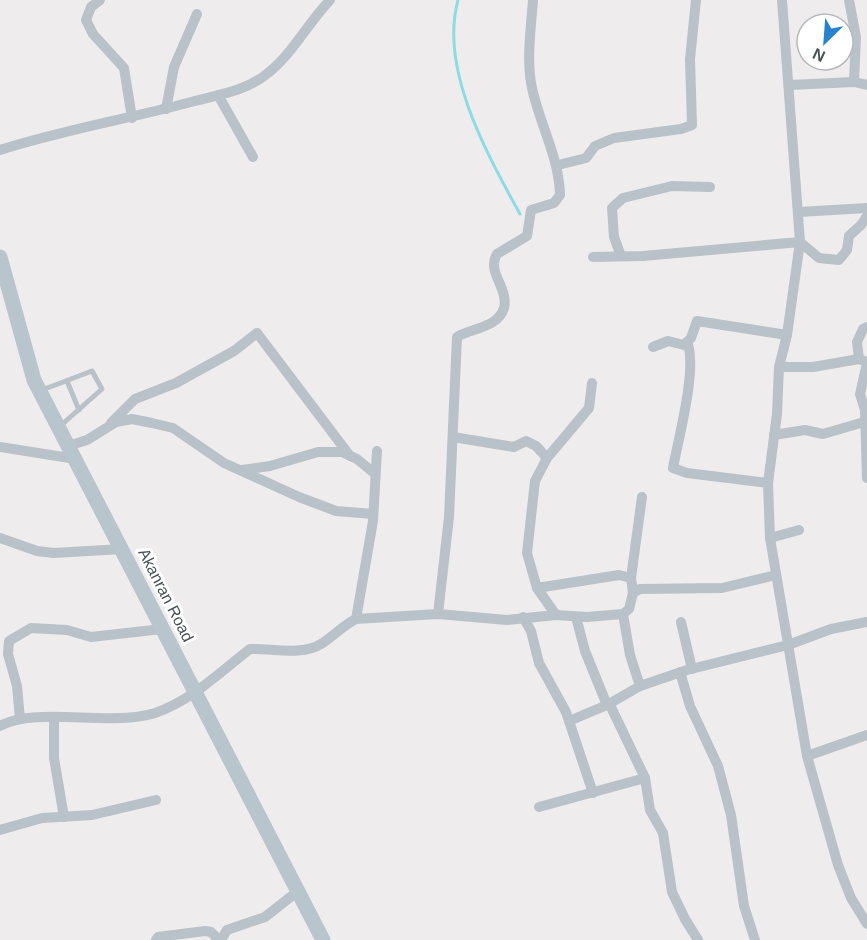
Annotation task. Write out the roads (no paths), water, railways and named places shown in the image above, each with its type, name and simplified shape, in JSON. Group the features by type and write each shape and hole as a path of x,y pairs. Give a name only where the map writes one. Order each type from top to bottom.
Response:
{"main road":[{"name":"Akanran Road","path":"0,257 39,391 323,940"}],"street":[{"path":"100,0 91,7 86,20 93,34 124,68 132,118"},
{"path":"0,150 240,89 267,75 289,54 315,16 330,0"},
{"path":"438,614 449,517 457,337 494,322 504,308 502,287 493,267 494,258 527,236 531,210 554,203 560,195 558,165 531,86 530,33 533,0"},
{"path":"558,165 586,158 595,146 614,138 681,129 692,125 690,67 696,0"},
{"path":"782,0 785,71 789,85 800,242 787,335 779,367 768,483 770,538 807,756 838,865 863,908 867,924"},
{"path":"849,0 855,37 854,82"},
{"path":"166,109 174,67 197,14"},
{"path":"789,85 854,82 867,85"},
{"path":"218,95 253,157"},
{"path":"621,256 614,237 612,208 616,202 623,198 672,186 710,187"},
{"path":"799,212 867,208"},
{"path":"593,257 800,242 819,258 839,260 847,250 849,236 867,216"},
{"path":"653,347 668,341 684,345 697,321 787,335"},
{"path":"867,327 863,328 857,342 864,362 860,394 866,410 864,422 867,478"},
{"path":"0,447 72,452 107,427 135,399 176,383 234,351 257,333 350,456"},
{"path":"687,342 690,354 687,400 673,468 676,471 768,483"},
{"path":"779,367 813,367 864,362"},
{"path":"556,615 537,588 526,553 535,482 547,458 589,408 592,382"},
{"path":"107,427 132,419 173,428 204,452 241,471 336,511 373,514"},
{"path":"774,435 805,430 823,434 864,422"},
{"path":"453,437 514,447 526,441 536,446 547,458"},
{"path":"356,619 373,514 377,451"},
{"path":"241,471 270,466 318,452 342,453 374,473"},
{"path":"0,726 20,718 131,717 155,713 196,692 250,649 300,651 320,646 345,624 356,619 438,614 507,620 556,615 576,617 623,614 630,609 633,593 631,578 642,497"},
{"path":"770,538 799,530"},
{"path":"0,538 37,551 54,554 122,549"},
{"path":"537,588 618,574 631,578"},
{"path":"633,593 640,589 722,588 776,575"},
{"path":"623,614 630,655 640,686"},
{"path":"523,617 531,631 539,663 569,721 593,793"},
{"path":"531,631 537,617"},
{"path":"576,617 585,651 608,704 645,778 650,810 663,833 672,892 685,919 699,940"},
{"path":"681,622 692,669"},
{"path":"569,721 608,704 640,686 680,672 788,645 831,628 867,622"},
{"path":"20,718 17,686 4,640 31,628 67,630 91,637 162,629"},
{"path":"680,672 690,706 718,766 731,815 744,906 755,940"},
{"path":"54,718 54,758 64,817"},
{"path":"807,756 867,735"},
{"path":"539,807 645,778"},
{"path":"0,830 42,818 92,815 156,800"},
{"path":"156,940 158,936 205,931 211,932 220,940 227,930 265,917 298,891"}],"lane":[{"path":"39,391 92,371 102,389 58,428"},
{"path":"67,381 79,410"}],"waterway":[{"path":"458,0 454,27 455,54 469,110 520,214"}]}
